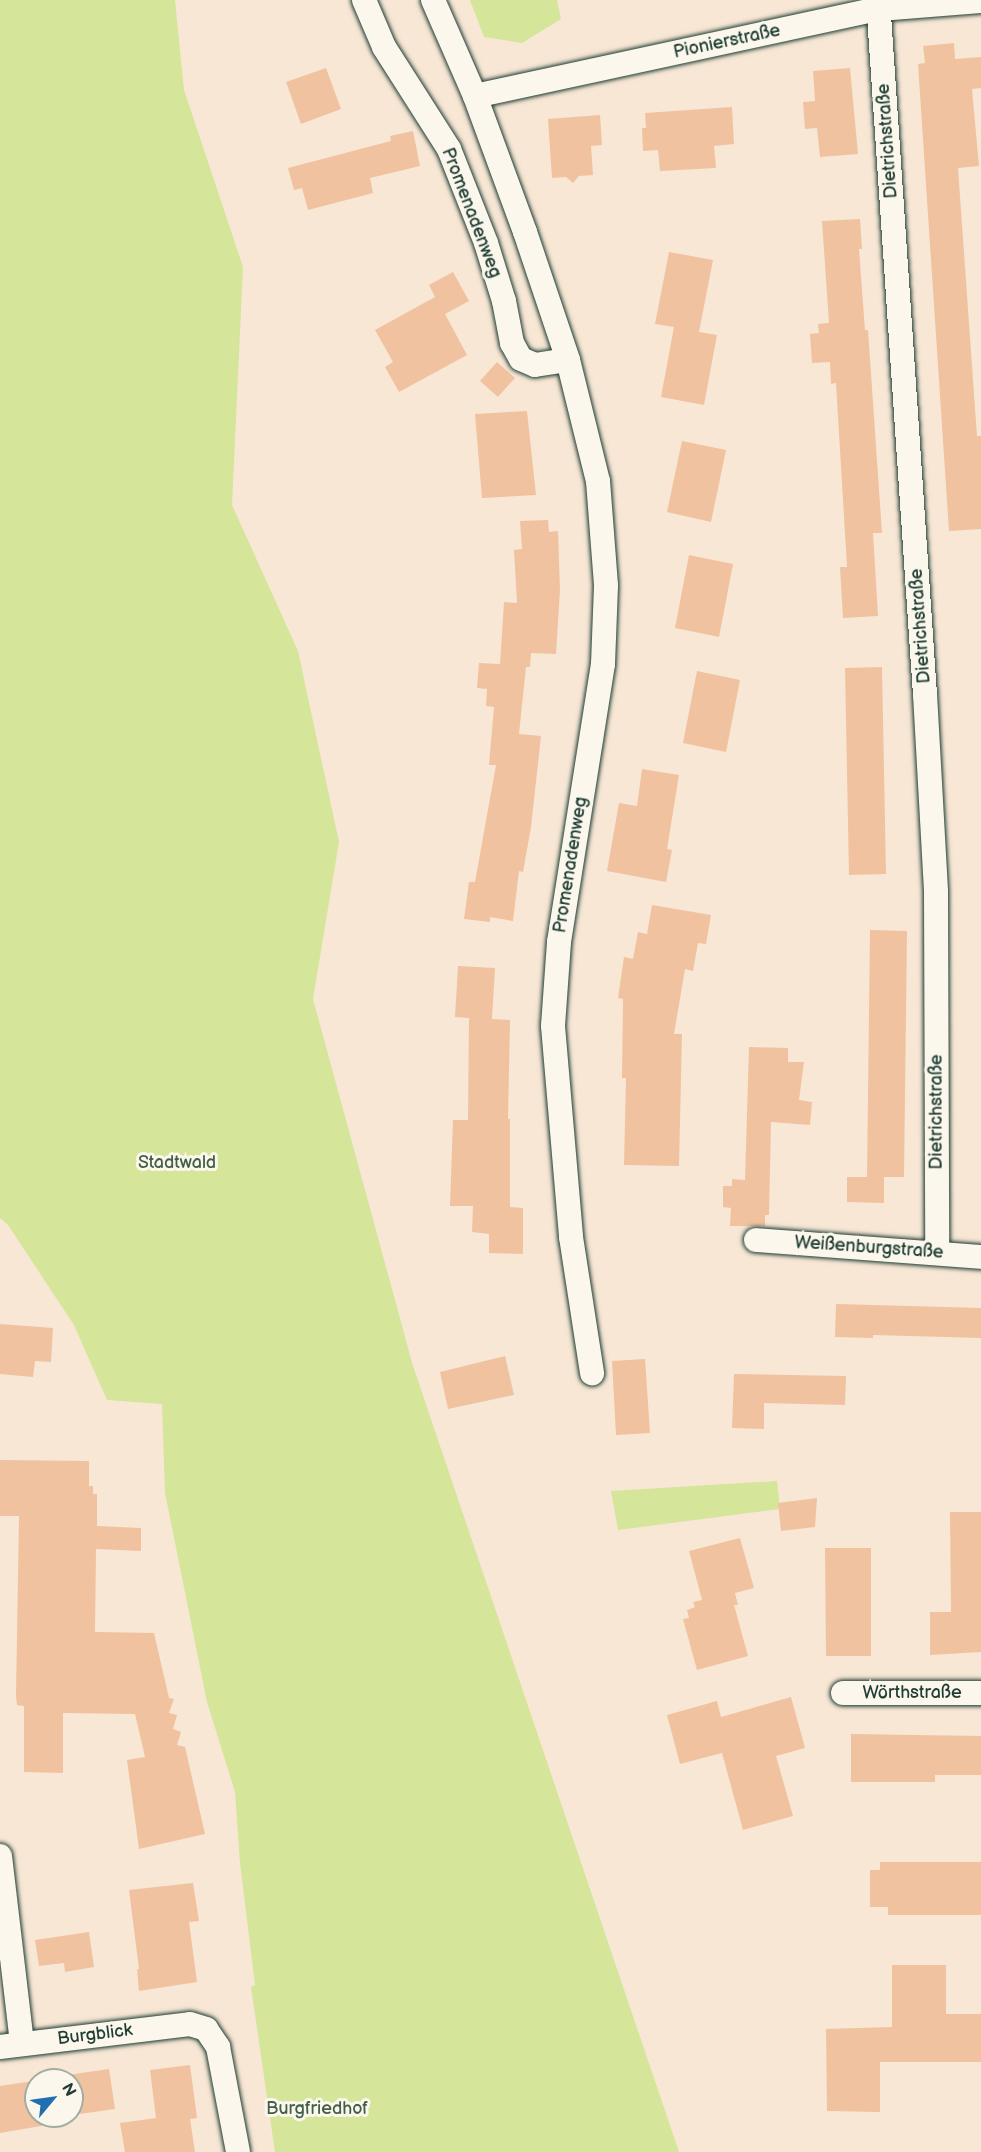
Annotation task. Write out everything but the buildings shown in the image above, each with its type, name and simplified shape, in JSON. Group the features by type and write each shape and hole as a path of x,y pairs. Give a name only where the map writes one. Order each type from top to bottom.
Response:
{"street":[{"name":"Promenadenweg","path":"363,0 384,47 449,149 486,243 504,301 512,343 521,359 535,365 568,360"},
{"name":"Promenadenweg","path":"433,0 475,96 525,232 568,360 598,481 606,586 603,664 560,942 553,1026 571,1237 592,1373"},
{"name":"Pionierstraße","path":"475,96 878,4 981,1"},
{"name":"Dietrichstraße","path":"878,4 925,682 936,892 938,1253"},
{"name":"Weißenburgstraße","path":"756,1240 981,1257"},
{"name":"Wörthstraße","path":"843,1694 981,1693"},
{"path":"0,1856 11,2045"},
{"name":"Burgblick","path":"11,2045 190,2024 206,2029 218,2048 238,2152"}],"green space":[{"name":"Stadtwald","path":"0,0 175,0 184,90 243,267 232,505 298,651 339,842 313,999 413,1366 679,2152 275,2152 251,1987 255,1985 240,1863 235,1792 207,1702 165,1493 162,1404 107,1400 74,1325 8,1225 0,1218"},
{"path":"470,0 557,0 561,19 522,43 484,37"},
{"path":"777,1481 780,1509 618,1530 611,1491"}],"park label":[{"name":"Burgfriedhof","path":"317,2109"}]}
